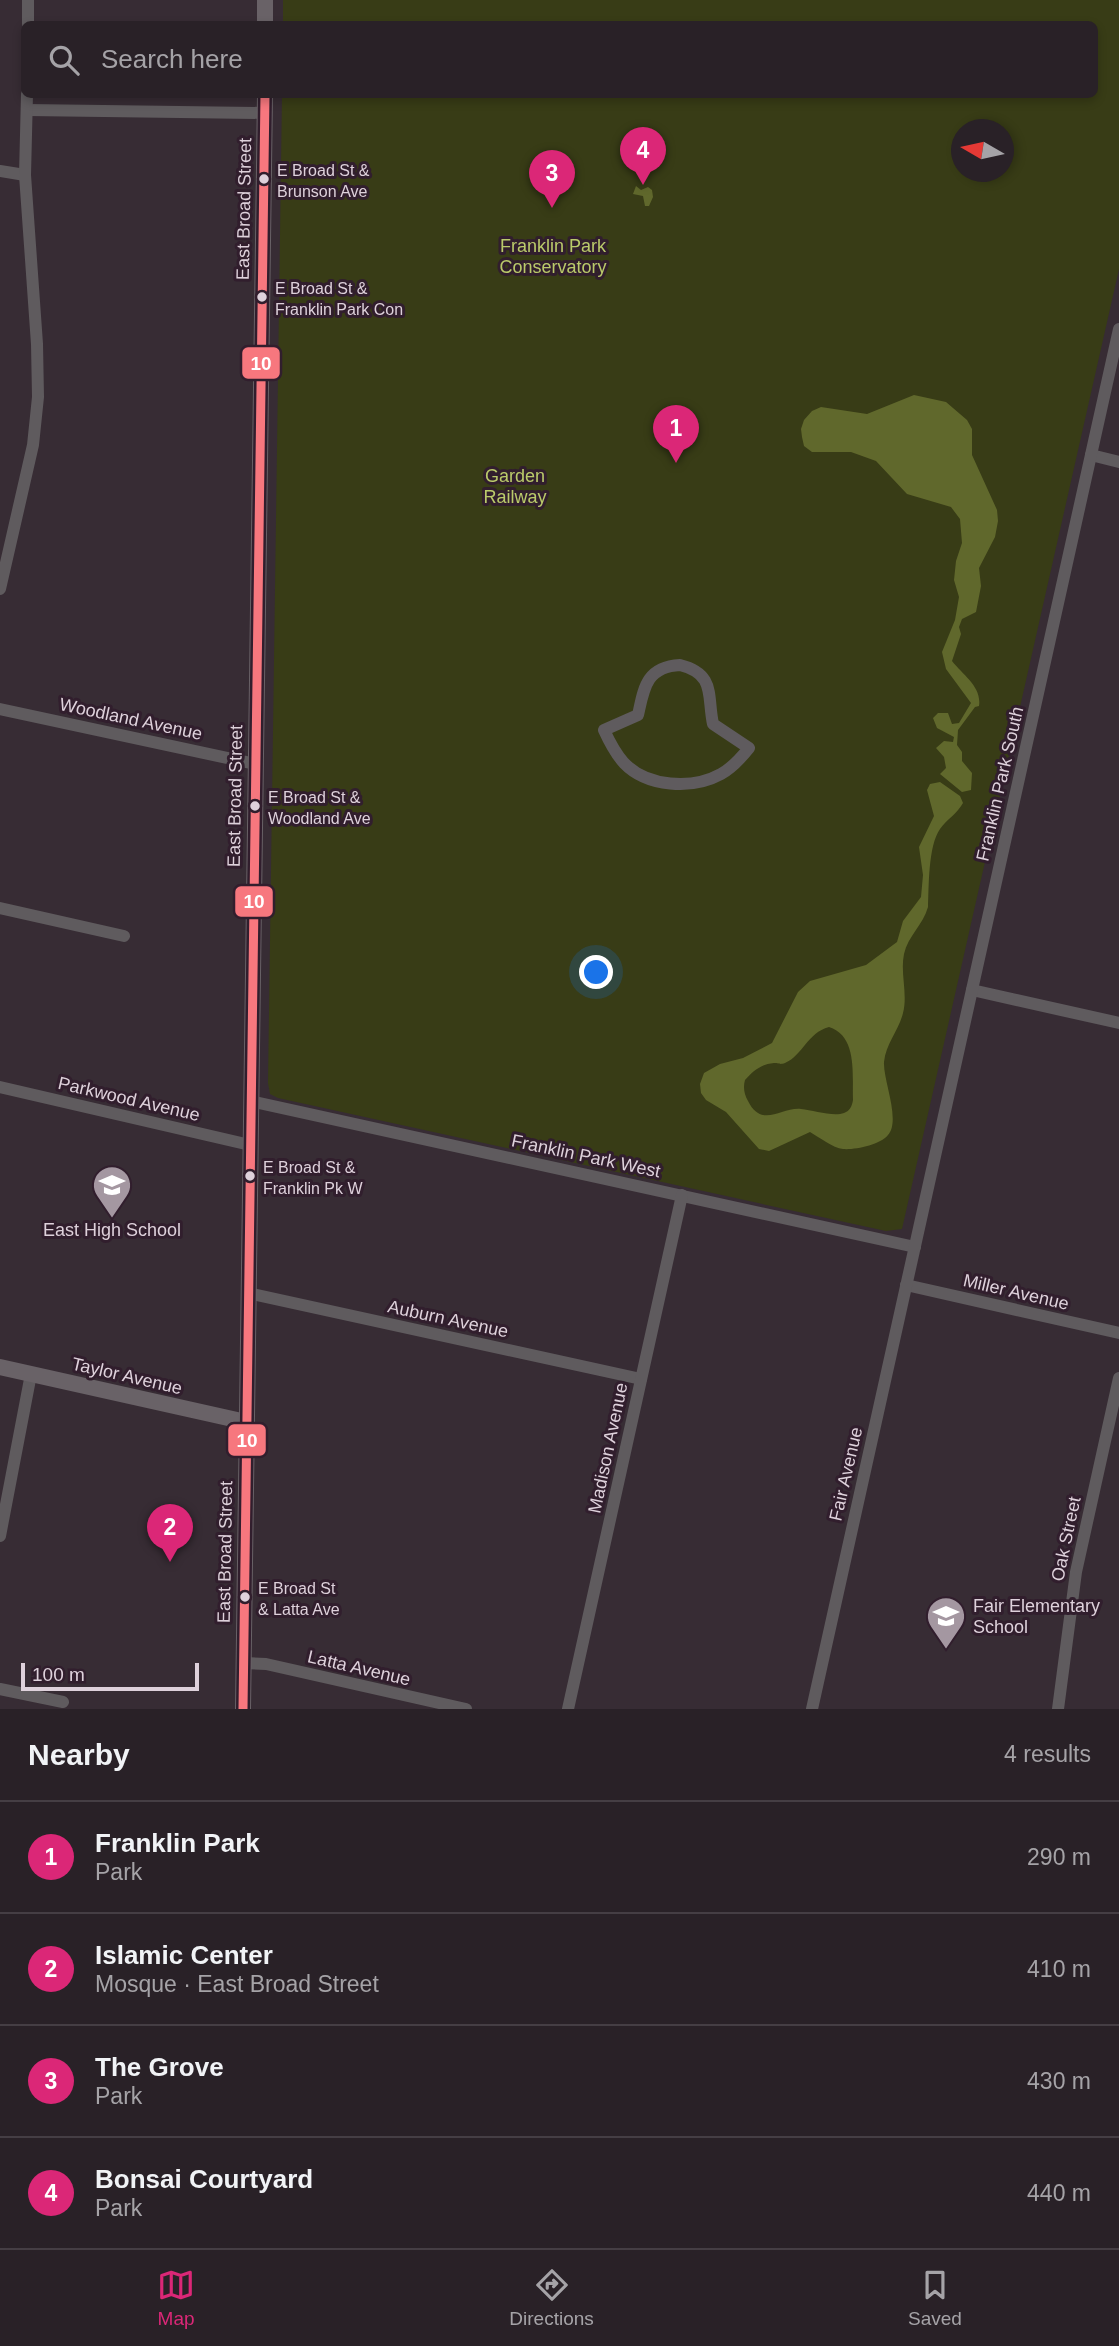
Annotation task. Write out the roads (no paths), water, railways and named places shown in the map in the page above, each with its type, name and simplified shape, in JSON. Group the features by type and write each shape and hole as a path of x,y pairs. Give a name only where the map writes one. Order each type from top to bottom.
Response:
{"main road":[{"path":"265,0 265,21"},
{"name":"East Broad Street","path":"243,1709 265,98"},
{"name":"Taylor Avenue","path":"0,1367 247,1422"}],"street":[{"path":"28,0 28,21"},
{"path":"0,589 37,415 37,344 25,175 27,98"},
{"path":"27,110 265,113"},
{"path":"0,171 25,175"},
{"name":"Franklin Park South","path":"915,1247 1119,329"},
{"path":"1091,455 1119,462"},
{"path":"680,665 690,668 705,680 710,689 713,724 749,748 735,764 719,776 691,784 666,783 643,775 624,764 604,730 638,715 643,691 653,674 670,666 680,665"},
{"name":"Woodland Avenue","path":"0,709 255,764"},
{"path":"0,908 124,936"},
{"path":"972,990 1119,1023"},
{"name":"Parkwood Avenue","path":"0,1087 250,1145"},
{"name":"Franklin Park West","path":"250,1101 915,1247"},
{"name":"Madison Avenue","path":"568,1709 682,1195"},
{"name":"Fair Avenue","path":"813,1709 915,1247"},
{"name":"Miller Avenue","path":"906,1285 1119,1334"},
{"name":"Auburn Avenue","path":"248,1293 641,1379"},
{"path":"0,1536 31,1374"},
{"name":"Oak Street","path":"1058,1709 1076,1572 1119,1378"},
{"name":"Latta Avenue","path":"244,1663 266,1664 466,1709"},
{"path":"0,1689 63,1702"}],"place":[{"name":"E Broad St & Brunson Ave","path":"264,179"},
{"name":"Bonsai Courtyard","path":"643,185"},
{"name":"The Grove","path":"552,208"},
{"name":"E Broad St & Franklin Park Con","path":"262,297"},
{"name":"Franklin Park","path":"676,463"},
{"name":"E Broad St & Woodland Ave","path":"255,806"},
{"name":"E Broad St & Franklin Pk W","path":"250,1176"},
{"name":"East High School","path":"112,1219"},
{"name":"Islamic Center","path":"170,1562"},
{"name":"E Broad St & Latta Ave","path":"245,1597"},
{"name":"Fair Elementary School","path":"946,1650"}],"park label":[{"name":"Franklin Park Conservatory","path":"553,256"},
{"name":"Garden Railway","path":"515,486"}]}
